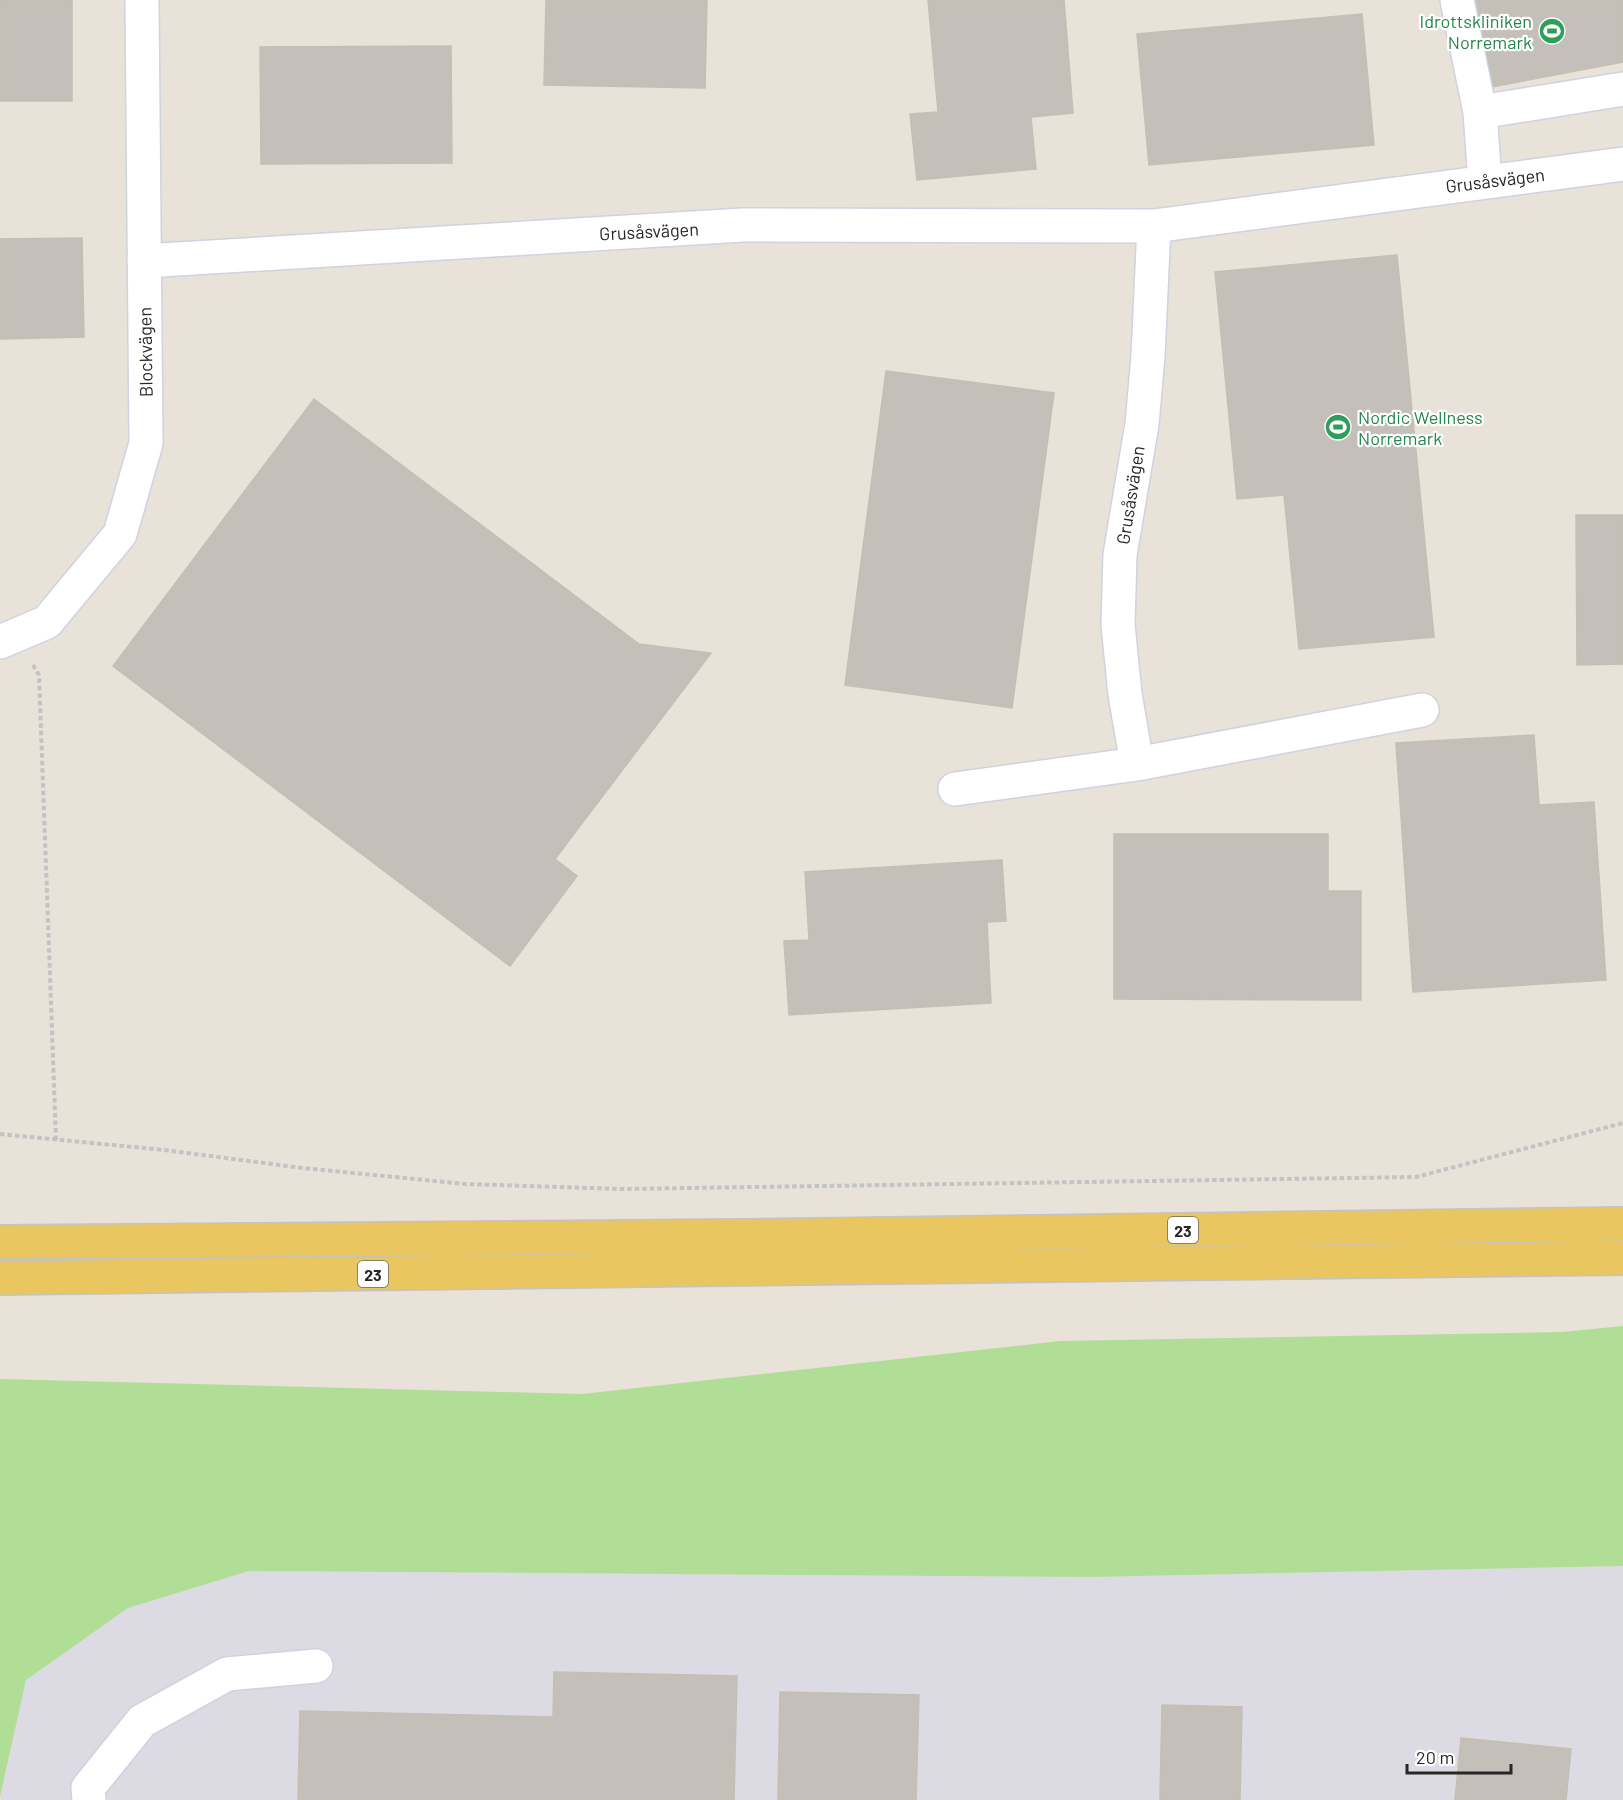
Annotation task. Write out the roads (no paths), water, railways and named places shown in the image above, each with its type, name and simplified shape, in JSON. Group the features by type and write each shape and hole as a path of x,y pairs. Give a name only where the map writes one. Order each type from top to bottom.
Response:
{"main road":[{"name":"23","path":"0,1242 743,1236 1623,1224"},
{"name":"23","path":"0,1278 1623,1258"}],"street":[{"name":"Blockvägen","path":"7,639 47,622 120,534 146,443 142,0"},
{"path":"1457,0 1480,112 1485,182"},
{"path":"1480,112 1623,89"},
{"name":"Grusåsvägen","path":"144,261 743,225 1154,226 1623,164"},
{"name":"Grusåsvägen","path":"1137,764 1125,694 1118,625 1120,555 1142,424 1148,356 1154,226"},
{"path":"955,789 1137,764 1422,710"},
{"path":"89,1800 88,1788 142,1721 227,1674 316,1666"}],"place":[{"name":"Idrottskliniken Norremark","path":"1552,31"},
{"name":"Nordic Wellness Norremark","path":"1338,427"}]}
